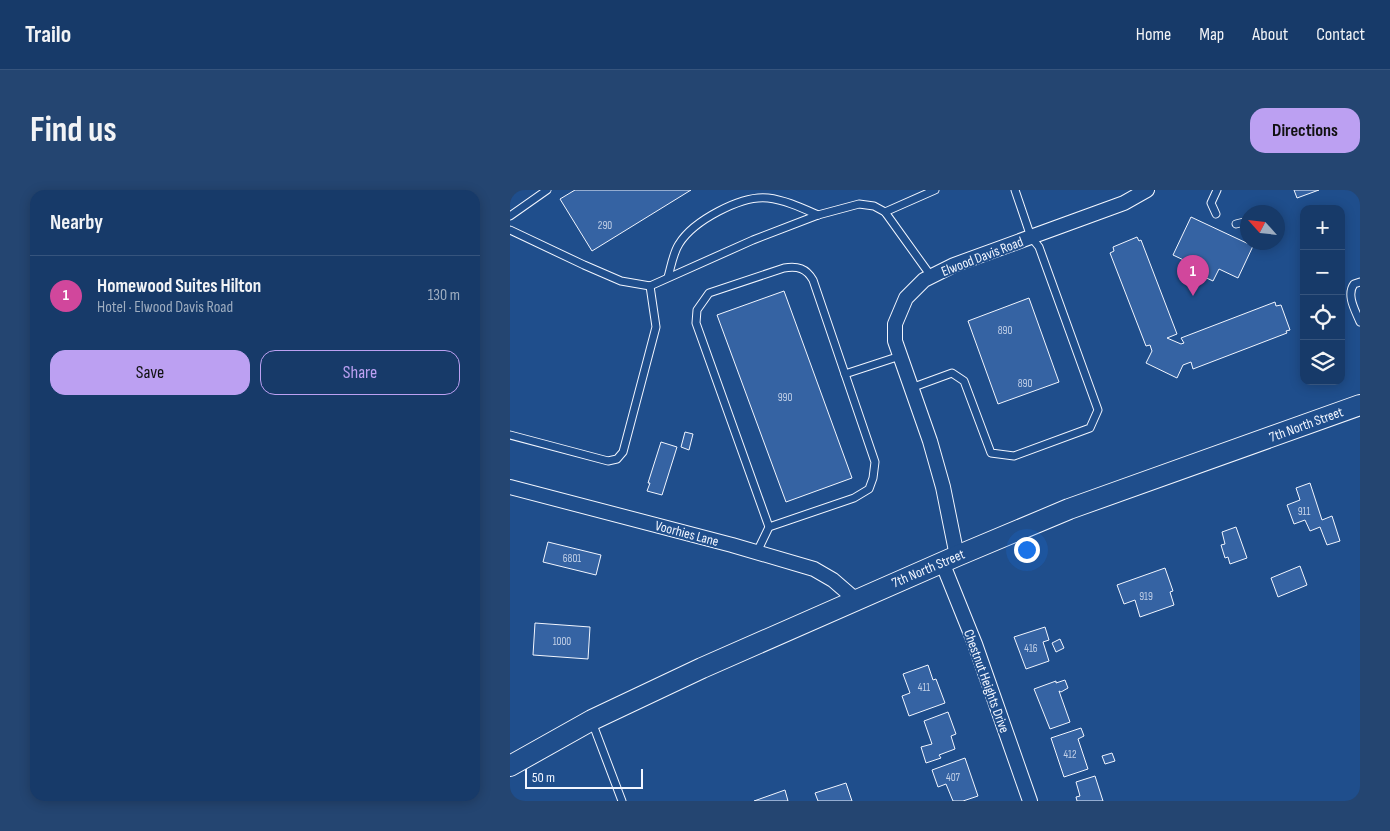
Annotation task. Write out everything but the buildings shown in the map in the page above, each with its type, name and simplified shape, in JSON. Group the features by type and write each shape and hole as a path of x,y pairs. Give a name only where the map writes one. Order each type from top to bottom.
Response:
{"street":[{"name":"Elwood Davis Road","path":"949,559 943,487 930,441 896,341 895,324 906,298 924,280 954,264 1124,203 1147,190"},
{"name":"7th North Street","path":"510,766 592,720 702,668 949,559 1069,509 1360,405"},
{"name":"Voorhies Lane","path":"510,487 758,552 814,569 833,580 855,599"},
{"name":"Chestnut Heights Drive","path":"949,559 975,644 1030,801"}],"lane":[{"path":"510,216 547,190"},
{"path":"911,388 952,373 964,381 991,453 1014,456 1090,428 1098,410 1038,247 1031,237 1015,190"},
{"path":"1216,214 1211,202 1217,190"},
{"path":"886,212 930,191"},
{"path":"668,277 679,244 696,226 742,201 766,198 786,202 818,215"},
{"path":"510,230 621,281 650,286 753,240 818,215 859,204 874,206 886,212 931,276"},
{"path":"1236,224 1240,223"},
{"path":"758,552 770,527 854,498 869,490 873,478 875,462 813,280 808,272 796,266 784,268 709,293 697,310 696,323 770,527"},
{"path":"1360,282 1354,284 1350,292 1360,322"},
{"path":"510,436 608,460 617,458 624,452 656,327 650,286"},
{"path":"845,374 900,356"},
{"path":"592,720 622,801"}],"place":[{"name":"Homewood Suites Hilton","path":"1193,296"}]}
